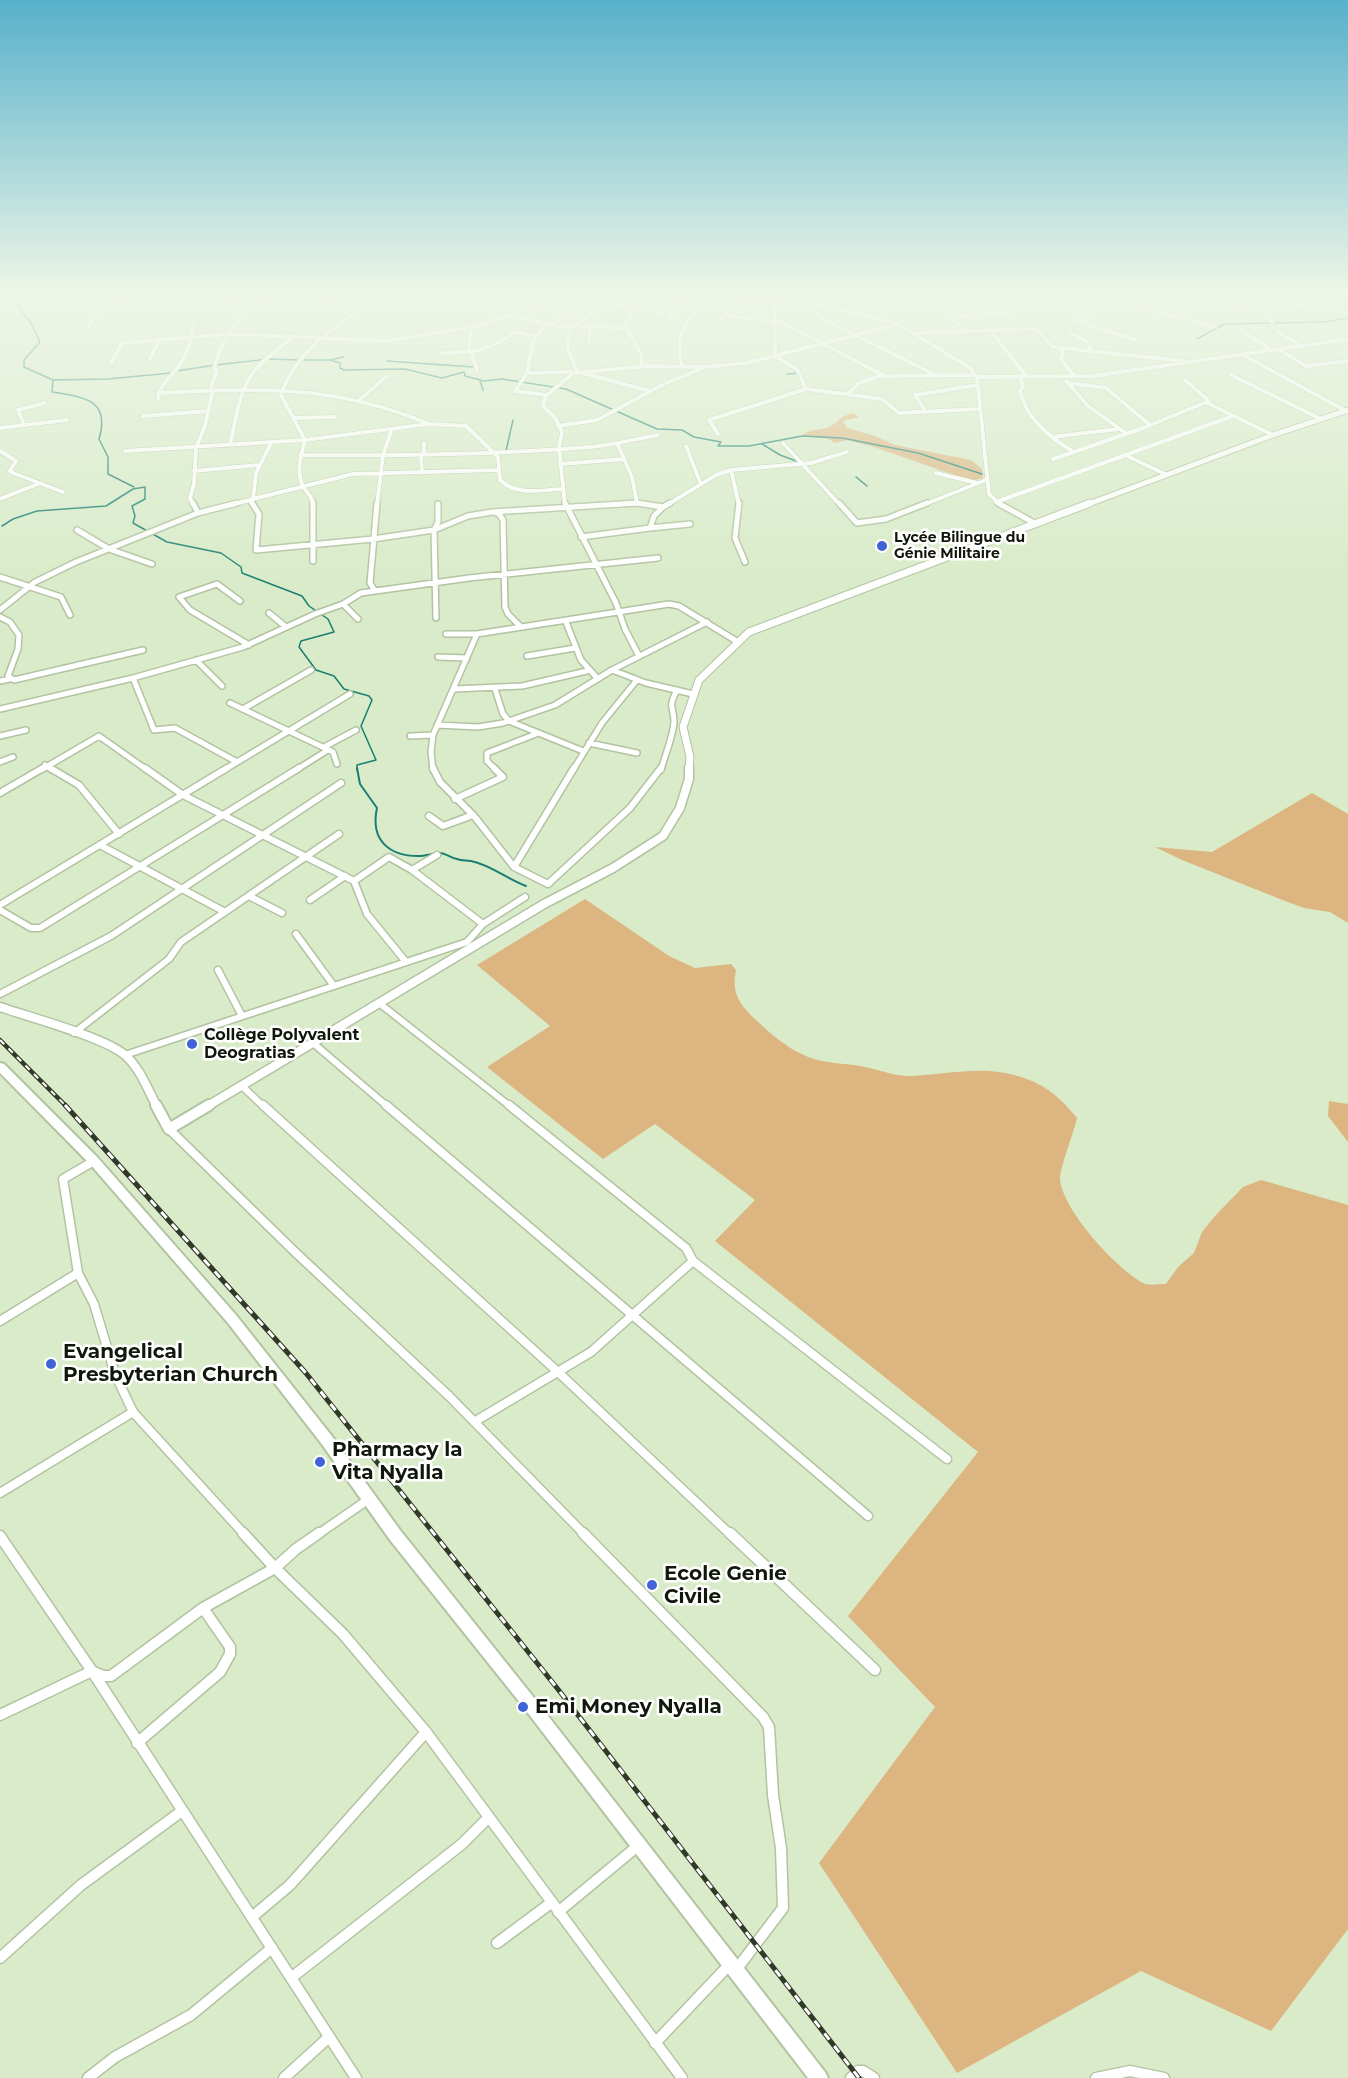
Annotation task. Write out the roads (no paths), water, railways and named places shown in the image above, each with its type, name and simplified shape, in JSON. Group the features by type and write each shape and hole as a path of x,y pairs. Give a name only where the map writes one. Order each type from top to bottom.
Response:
{"main road":[{"path":"0,1007 95,1040 125,1055 139,1073 169,1130 544,904 614,868 663,836 680,808 689,779 690,758 683,727 693,694 704,674 738,642 764,624 1273,435 1347,410"},
{"path":"0,1067 94,1161 232,1319 327,1439 395,1535 819,2078"}],"street":[{"path":"158,399 158,393 177,392"},
{"path":"198,513 190,498 196,448 205,426 213,392"},
{"path":"230,445 243,392"},
{"path":"283,392 283,404 294,418 305,440 298,471 303,486 313,499 313,561"},
{"path":"309,392 395,408 429,424"},
{"path":"358,400 368,392"},
{"path":"515,392 547,395"},
{"path":"551,392 542,401 543,406 556,419 562,432 559,448 565,506 620,613 625,629 639,656"},
{"path":"558,426 597,420 648,392"},
{"path":"718,434 709,420 797,392"},
{"path":"831,392 882,399 899,413 980,409"},
{"path":"926,412 915,396 938,392"},
{"path":"979,392 988,494 996,502 1036,524"},
{"path":"1020,392 1021,398 1037,423 1051,437 1074,452"},
{"path":"1075,392 1082,402 1127,434"},
{"path":"1111,392 1150,425"},
{"path":"1199,392 1209,401 1206,404"},
{"path":"1265,392 1321,419"},
{"path":"1313,392 1347,410"},
{"path":"24,425 18,410 45,403"},
{"path":"1053,459 1206,404 1273,435"},
{"path":"143,416 208,411"},
{"path":"996,502 1233,416"},
{"path":"294,418 335,417"},
{"path":"0,428 67,420"},
{"path":"125,451 305,440 429,424 466,426 499,459 501,484 509,488 529,490 562,489"},
{"path":"375,591 370,583 373,539 383,456 392,429"},
{"path":"1051,437 1119,429"},
{"path":"300,455 421,456 617,443 658,435"},
{"path":"271,443 256,473 252,500 259,514 256,550 373,539 434,530 468,516 492,512 637,503 663,507"},
{"path":"422,473 421,456 424,452 424,443"},
{"path":"617,443 632,477 637,503"},
{"path":"783,443 855,522 862,524 904,513 986,480"},
{"path":"686,446 700,482"},
{"path":"0,451 15,459 10,471 63,492"},
{"path":"650,528 654,516 663,507 700,482 731,471 803,464 847,452"},
{"path":"1127,456 1167,475"},
{"path":"560,464 625,459"},
{"path":"194,471 259,465"},
{"path":"0,610 28,586 109,549 198,513 353,474 499,470"},
{"path":"731,471 739,502 735,522 735,544 745,562"},
{"path":"936,473 979,483"},
{"path":"0,500 38,484"},
{"path":"436,618 434,530 438,522 438,504"},
{"path":"492,512 499,514 503,520 505,607 520,627"},
{"path":"581,537 690,525"},
{"path":"76,530 109,549 152,564"},
{"path":"0,709 133,678 249,645 315,614 343,604 356,596 375,591 504,574 658,558"},
{"path":"0,577 61,597 69,615"},
{"path":"240,601 217,584 179,597 190,610 249,645"},
{"path":"343,604 358,619"},
{"path":"446,634 477,634 674,604 738,642"},
{"path":"269,613 286,627"},
{"path":"0,617 20,629 21,638 8,676 10,679"},
{"path":"566,622 575,648 587,671 598,679"},
{"path":"437,725 478,727 509,721 555,705 612,670 707,622"},
{"path":"477,634 433,735 430,750 433,773 443,788 473,815 514,867 548,884 630,808 663,766 674,721 670,710 671,702 677,690"},
{"path":"527,656 575,648"},
{"path":"0,681 26,678 143,650"},
{"path":"438,657 467,658"},
{"path":"196,660 222,686"},
{"path":"243,709 311,670"},
{"path":"612,670 637,680 693,694"},
{"path":"454,689 534,686 587,671"},
{"path":"133,678 153,729 175,728 237,762"},
{"path":"514,867 529,847 583,752 626,691 637,680"},
{"path":"495,689 502,714 509,721 583,752"},
{"path":"0,905 350,694"},
{"path":"230,703 333,752 337,764"},
{"path":"0,736 26,730"},
{"path":"0,910 31,928 40,928 356,730"},
{"path":"455,799 502,777 487,760 487,753 536,734"},
{"path":"410,736 433,735"},
{"path":"0,793 45,765 99,736 183,795 354,881 367,914 406,962"},
{"path":"589,743 637,753"},
{"path":"0,762 13,757"},
{"path":"45,765 79,785 119,834"},
{"path":"0,994 111,936 341,783"},
{"path":"429,816 443,826 473,815"},
{"path":"74,1033 169,958 181,942 339,834"},
{"path":"100,845 225,912"},
{"path":"412,870 437,855"},
{"path":"354,881 389,857 412,870 483,924"},
{"path":"310,900 345,876"},
{"path":"249,896 282,914"},
{"path":"125,1055 467,942 483,924 525,897"},
{"path":"296,934 334,986"},
{"path":"218,970 242,1016"},
{"path":"379,1003 612,1185 686,1248 693,1261 947,1459"},
{"path":"313,1043 868,1516"},
{"path":"242,1086 558,1372 875,1670"},
{"path":"169,1130 474,1422 763,1717 769,1727 773,1795 781,1848 783,1908 779,1916 733,1966 655,2043"},
{"path":"94,1161 63,1179 78,1273 94,1304 115,1374 134,1412 275,1568 343,1634 426,1732 682,2078"},
{"path":"474,1422 591,1352 693,1261"},
{"path":"0,1321 78,1273"},
{"path":"0,1493 134,1412"},
{"path":"0,1715 92,1671 111,1676 203,1608 275,1568 296,1549 369,1499"},
{"path":"0,1536 92,1671 356,2078"},
{"path":"137,1743 220,1672 227,1661 230,1647 203,1608"},
{"path":"252,1917 290,1885 426,1732"},
{"path":"0,1958 81,1886 182,1811"},
{"path":"291,1978 462,1844 488,1818"},
{"path":"497,1943 555,1908 639,1845"},
{"path":"87,2078 115,2057 191,2015 272,1948"},
{"path":"284,2078 329,2037"},
{"path":"1096,2078 1129,2070 1143,2071 1164,2078"},
{"path":"851,2078 858,2071 874,2078"}],"waterway":[{"path":"52,392 84,399 92,402 98,408 102,426 99,439 108,457 108,474 134,487"},
{"path":"573,392 657,429 682,430 694,437 721,442 718,446 749,446 802,436 842,438 918,453 982,474"},
{"path":"506,451 513,420"},
{"path":"762,444 780,455 799,462"},
{"path":"856,477 867,486"},
{"path":"2,526 13,519 37,511 106,506 133,489 145,487 145,499 132,506 135,516 133,523 167,542 221,553 241,567 242,573 302,596 309,606 328,619 334,632 301,641 299,647 316,670 334,676 344,689 369,696 372,700 361,726 376,760 357,765 357,768"},
{"path":"357,768 360,784 377,808 376,829 379,838 391,850 410,856 442,853 459,860 478,863 526,886"}],"railway":[{"path":"0,1040 65,1105"},
{"path":"65,1105 305,1372 557,1688 859,2078"}],"place":[{"name":"Lycée Bilingue du Génie Militaire","path":"882,546"},
{"name":"Collège Polyvalent Deogratias","path":"192,1044"},
{"name":"Evangelical Presbyterian Church","path":"51,1364"},
{"name":"Pharmacy la Vita Nyalla","path":"320,1462"},
{"name":"Ecole Genie Civile","path":"652,1585"},
{"name":"Emi Money Nyalla","path":"523,1707"}]}
